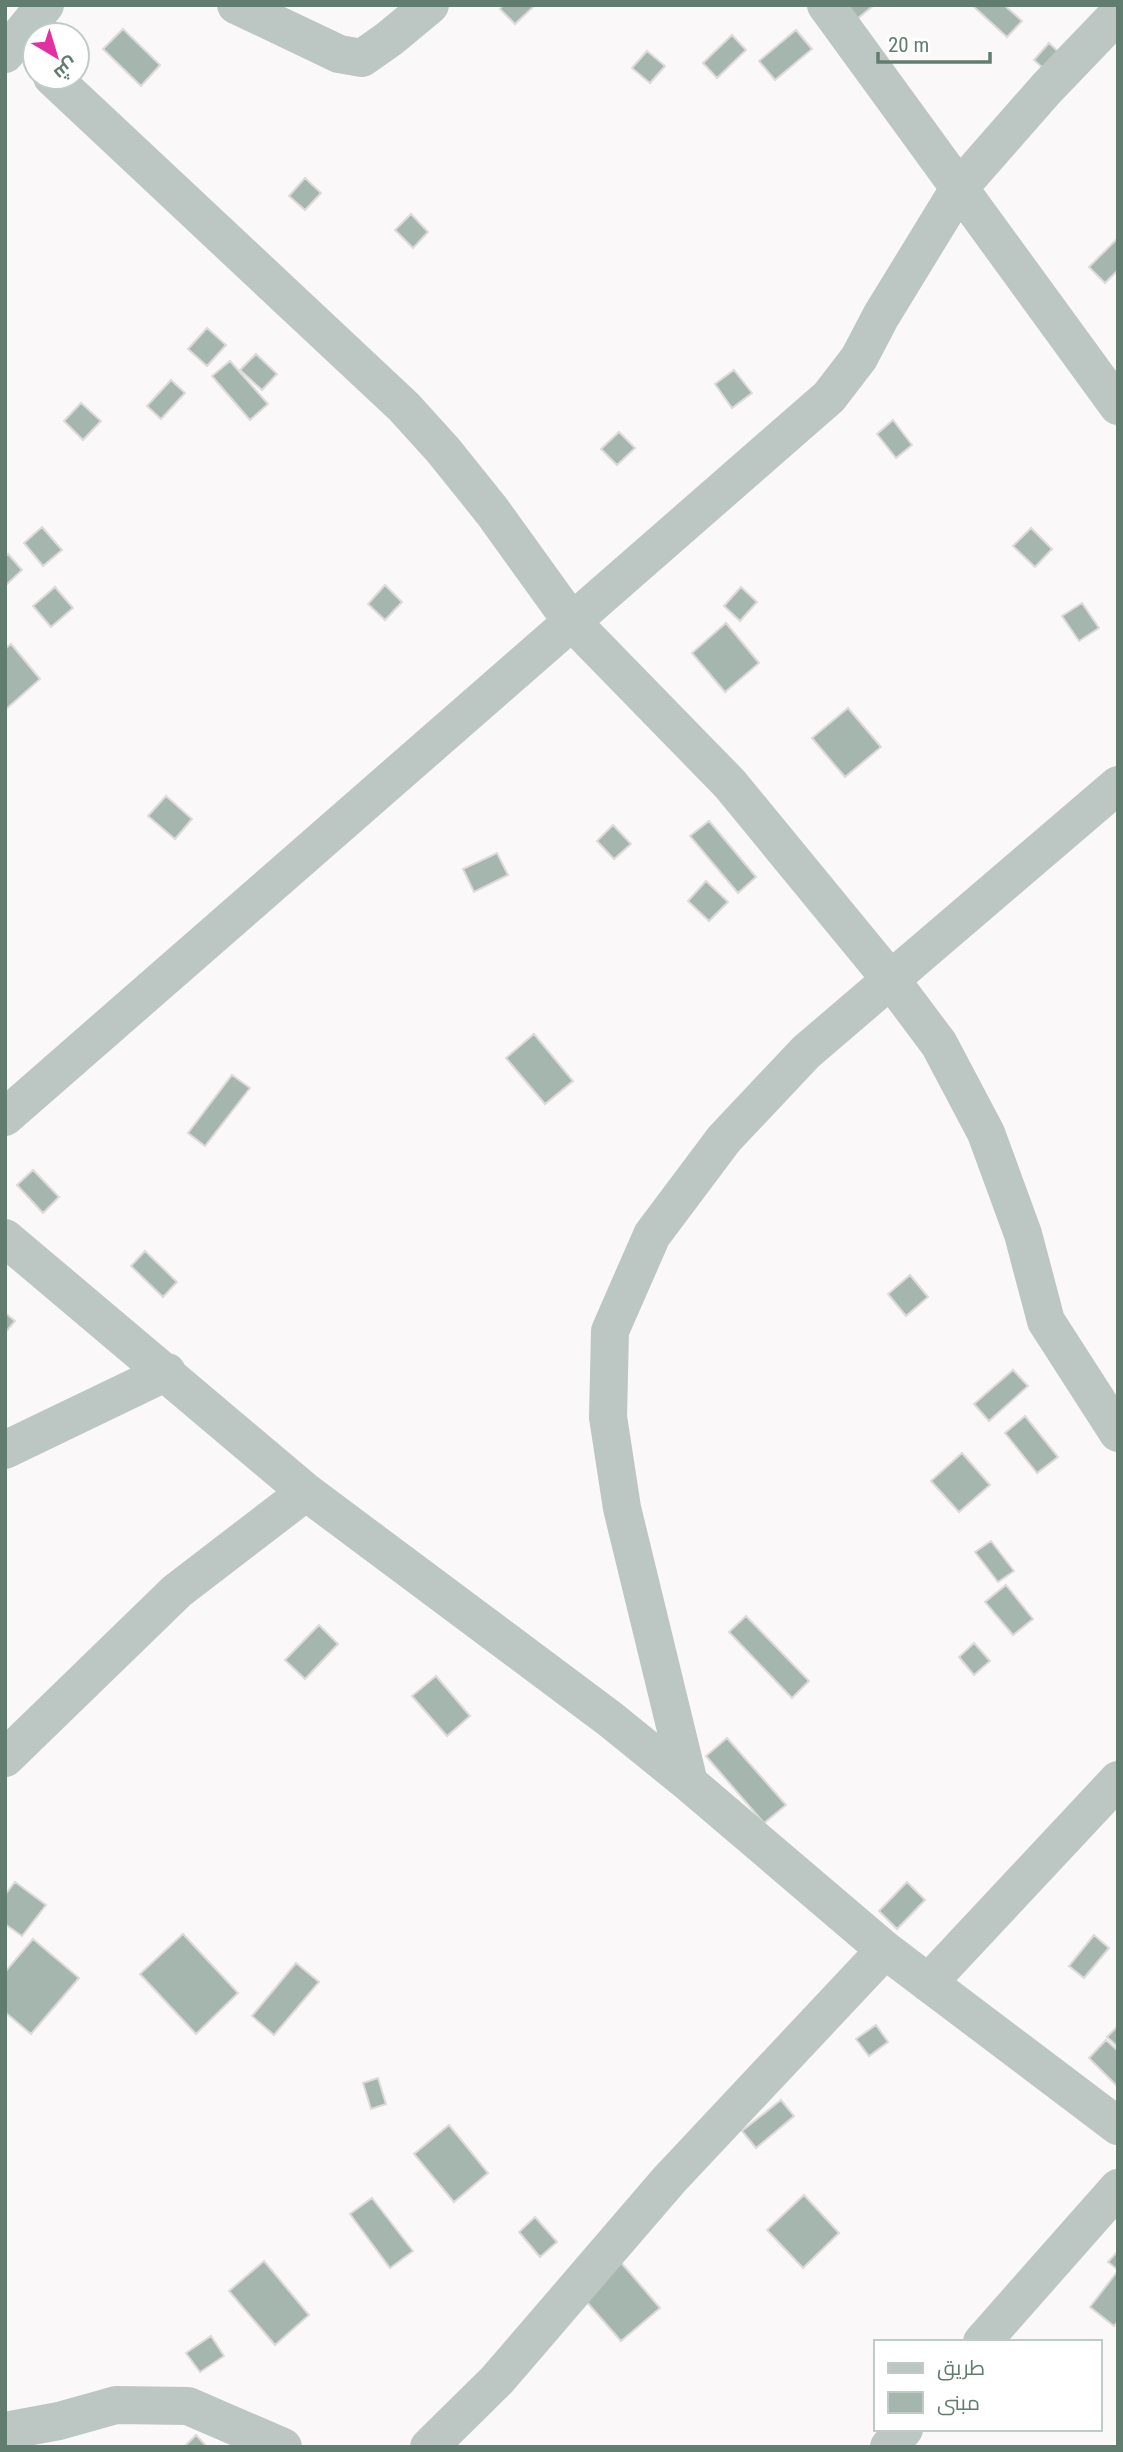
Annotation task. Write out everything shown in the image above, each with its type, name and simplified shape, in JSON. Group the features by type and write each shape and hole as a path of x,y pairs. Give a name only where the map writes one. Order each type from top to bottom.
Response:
{"street":[{"path":"18,53 45,5"},
{"path":"236,5 339,54 362,58 430,5"},
{"path":"826,5 1118,406"},
{"path":"5,1117 830,397 859,358 881,316 960,187 1046,89 1118,14"},
{"path":"67,91 404,407 492,511 572,622 730,784 891,979 939,1044 986,1133 1023,1234 1046,1321 1118,1433"},
{"path":"689,1783 622,1508 608,1418 610,1331 652,1235 724,1139 806,1052 1118,785"},
{"path":"5,1238 306,1492 610,1719 885,1950 1118,2126"},
{"path":"5,1450 167,1372"},
{"path":"5,1758 177,1591 306,1492"},
{"path":"928,1983 1118,1780"},
{"path":"429,2447 497,2380 669,2180 885,1950"},
{"path":"984,2340 1118,2188"},
{"path":"5,2431 59,2421 116,2405 188,2406 283,2447"},
{"path":"889,2447 902,2431"}],"building":[{"path":"503,5 534,6 515,24 500,9"},
{"path":"838,5 874,5 852,23"},
{"path":"972,5 1004,5 1022,21 1007,37"},
{"path":"123,29 160,65 141,86 103,49"},
{"path":"796,30 812,49 775,80 759,61"},
{"path":"732,35 746,50 717,78 703,63"},
{"path":"1049,43 1067,60 1053,77 1034,60"},
{"path":"647,51 665,66 650,83 632,68"},
{"path":"305,178 321,193 305,210 289,196"},
{"path":"411,214 428,232 413,248 395,230"},
{"path":"1118,238 1118,270 1105,283 1089,267"},
{"path":"207,328 226,345 207,366 188,349"},
{"path":"256,354 277,374 262,390 240,370"},
{"path":"230,361 268,404 250,420 212,376"},
{"path":"734,370 752,393 732,408 715,384"},
{"path":"171,380 185,393 161,419 147,406"},
{"path":"81,403 101,421 83,440 64,421"},
{"path":"893,420 912,445 896,458 877,434"},
{"path":"619,432 635,448 617,465 601,449"},
{"path":"42,527 62,550 43,566 24,543"},
{"path":"1031,528 1052,549 1035,567 1013,546"},
{"path":"8,554 22,570 5,586 5,557"},
{"path":"385,585 402,602 385,620 368,604"},
{"path":"55,587 73,608 51,627 33,606"},
{"path":"741,587 757,602 740,621 724,606"},
{"path":"1082,603 1099,628 1079,641 1062,616"},
{"path":"726,623 759,663 725,692 692,653"},
{"path":"11,644 40,679 5,710 5,649"},
{"path":"848,708 881,747 845,777 812,738"},
{"path":"166,796 192,819 175,839 148,816"},
{"path":"709,821 756,877 738,893 690,836"},
{"path":"613,825 631,844 614,859 597,841"},
{"path":"497,853 508,875 474,892 463,869"},
{"path":"706,881 728,902 709,921 688,901"},
{"path":"534,1034 573,1081 545,1104 506,1058"},
{"path":"232,1075 250,1088 205,1146 188,1133"},
{"path":"33,1170 59,1197 43,1213 17,1185"},
{"path":"145,1251 177,1282 163,1297 131,1266"},
{"path":"910,1275 928,1297 906,1316 888,1294"},
{"path":"5,1313 15,1321 5,1333"},
{"path":"1013,1370 1028,1386 989,1421 974,1404"},
{"path":"1025,1416 1058,1457 1037,1473 1005,1433"},
{"path":"962,1453 990,1485 959,1512 931,1481"},
{"path":"991,1541 1014,1571 998,1582 975,1552"},
{"path":"1006,1585 1033,1619 1013,1635 985,1602"},
{"path":"746,1616 809,1681 792,1698 729,1632"},
{"path":"319,1625 338,1644 305,1679 285,1660"},
{"path":"974,1643 990,1661 974,1675 959,1657"},
{"path":"436,1676 470,1716 447,1736 412,1696"},
{"path":"727,1738 786,1805 764,1823 706,1756"},
{"path":"15,1882 46,1905 22,1936 5,1924 5,1895"},
{"path":"907,1882 925,1900 897,1929 879,1911"},
{"path":"183,1934 238,1993 196,2034 140,1974"},
{"path":"1094,1935 1109,1948 1084,1978 1069,1966"},
{"path":"33,1939 79,1978 31,2034 5,2012 5,1972"},
{"path":"296,1963 319,1982 274,2035 252,2016"},
{"path":"876,2025 888,2042 869,2056 856,2039"},
{"path":"1118,2026 1118,2047 1107,2037"},
{"path":"1106,2040 1118,2051 1118,2087 1089,2058"},
{"path":"378,2078 386,2104 371,2109 363,2083"},
{"path":"781,2100 794,2116 756,2148 742,2131"},
{"path":"449,2125 488,2173 454,2202 414,2154"},
{"path":"804,2195 839,2233 803,2268 767,2230"},
{"path":"372,2198 413,2251 390,2268 350,2214"},
{"path":"535,2217 557,2242 540,2257 519,2232"},
{"path":"1118,2251 1118,2270 1108,2262"},
{"path":"618,2259 660,2308 621,2341 579,2293"},
{"path":"264,2261 309,2315 275,2345 229,2291"},
{"path":"1117,2272 1118,2321 1114,2326 1090,2307"},
{"path":"211,2336 224,2356 200,2372 186,2353"},
{"path":"196,2435 207,2447 184,2447"}]}
